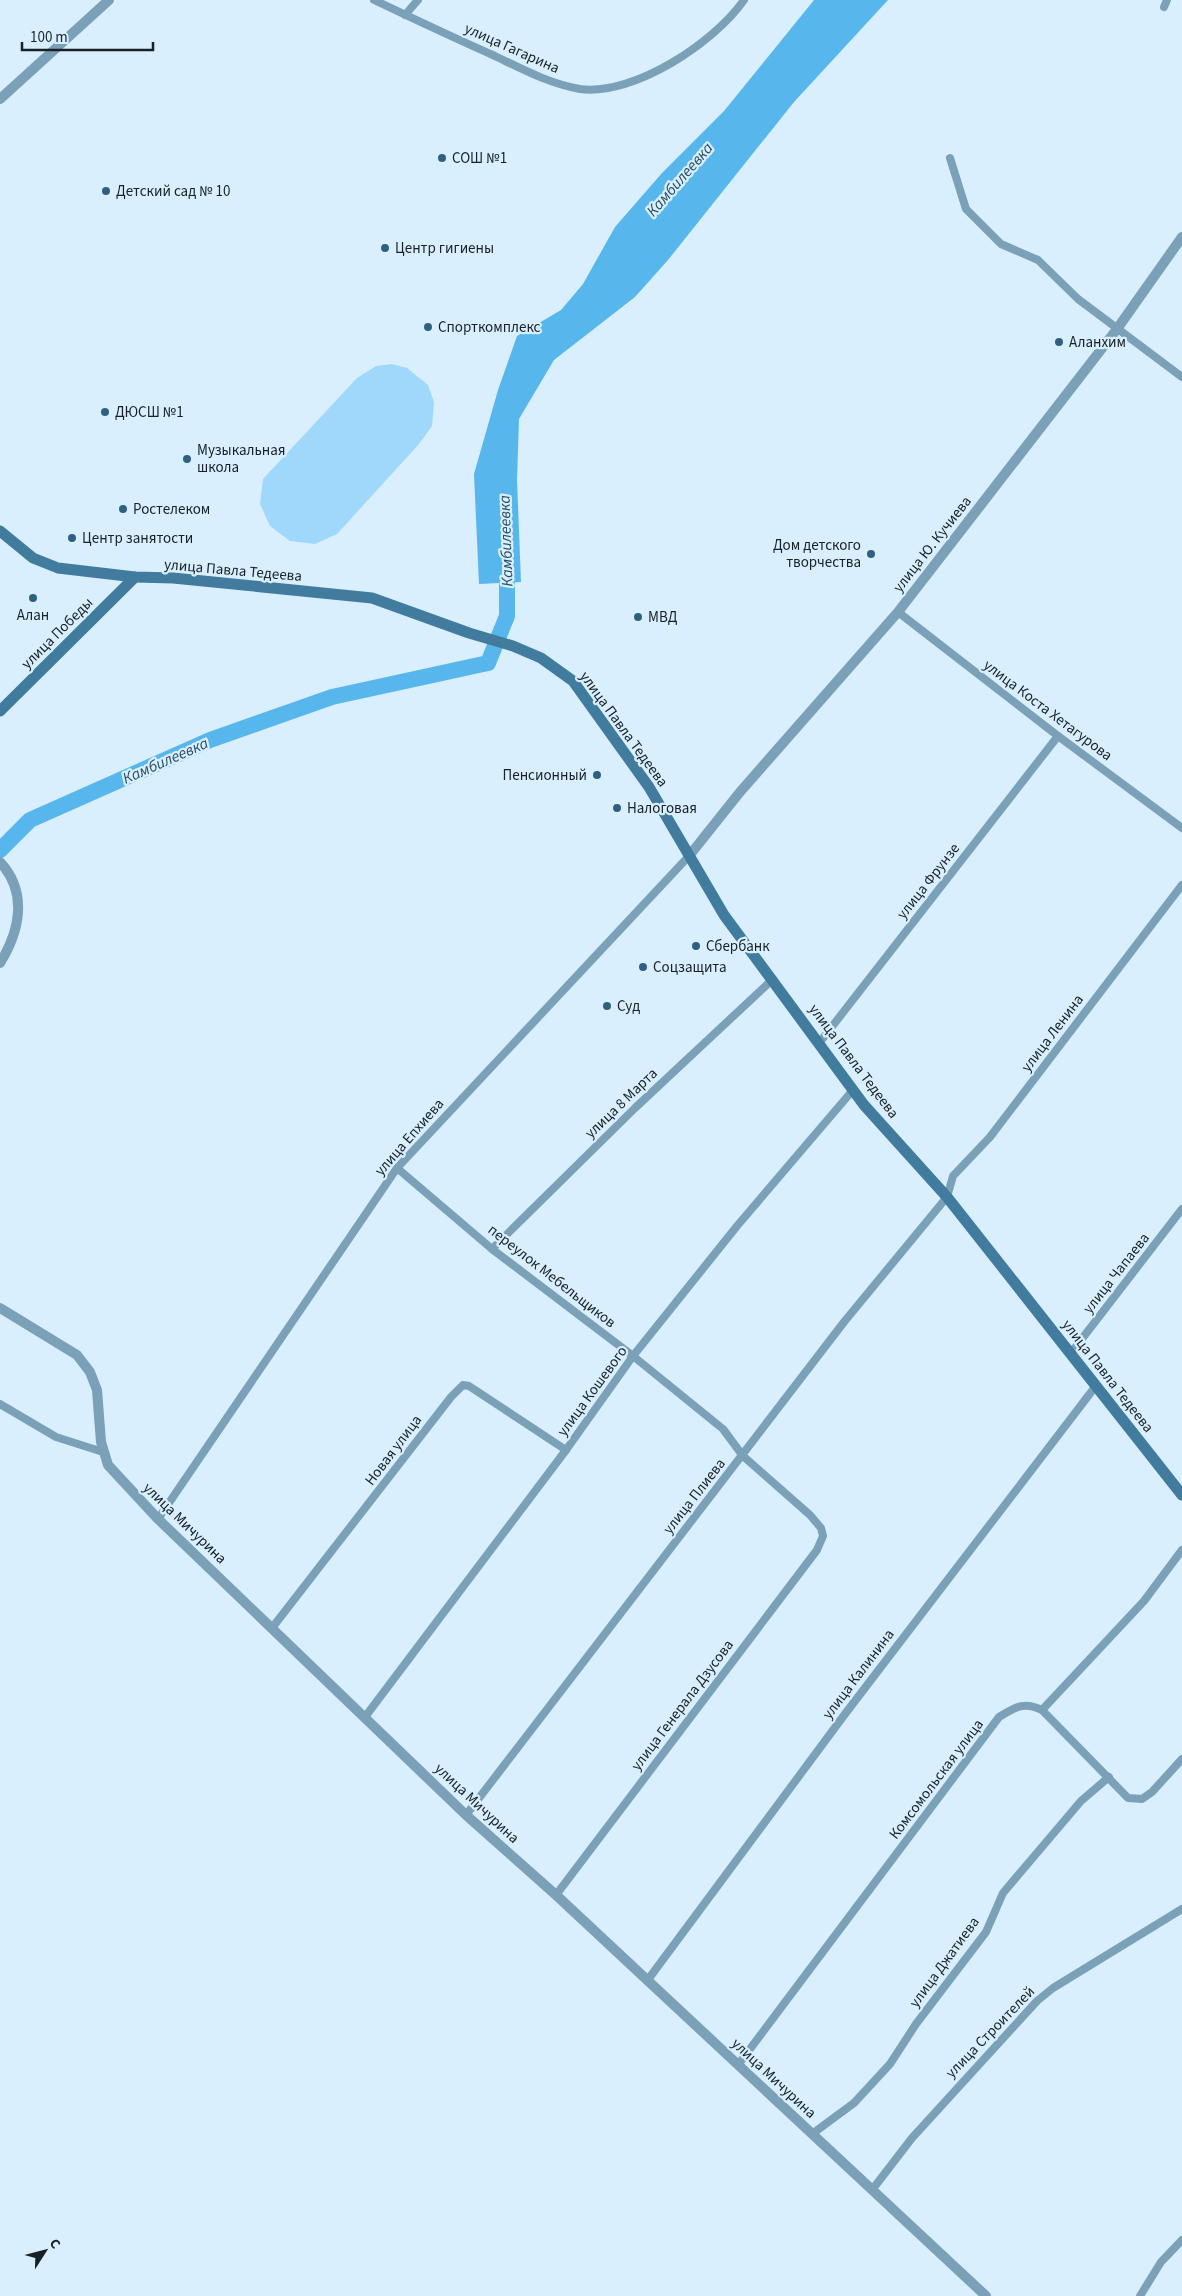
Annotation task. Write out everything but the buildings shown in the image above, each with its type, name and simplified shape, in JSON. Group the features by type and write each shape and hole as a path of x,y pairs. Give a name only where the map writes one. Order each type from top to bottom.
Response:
{"main road":[{"name":"улица Павла Тедеева","path":"0,531 34,558 58,568 136,577 173,578 372,598 469,633 512,646 541,658 573,681 649,787 724,915 820,1042 853,1090 947,1197 1182,1495"},
{"name":"улица Победы","path":"0,711 136,577"}],"street":[{"path":"0,99 108,0"},
{"name":"улица Гагарина","path":"374,0 548,81 580,89 613,88 672,63 710,38 744,0"},
{"path":"406,15 418,0"},
{"path":"950,158 966,209 1001,244 1038,260 1078,299 1182,377"},
{"name":"улица Ю. Кучиева","path":"689,856 740,792 898,612 1117,329 1182,237"},
{"name":"улица Коста Хетагурова","path":"898,612 1058,736 1182,828"},
{"name":"улица Фрунзе","path":"820,1042 1058,736"},
{"name":"улица Епхиева","path":"158,1519 397,1168 689,856"},
{"path":"0,963 10,946 19,913 16,887 2,864"},
{"name":"улица Ленина","path":"947,1197 954,1176 990,1137 1182,885"},
{"name":"улица 8 Марта","path":"492,1249 635,1108 773,979"},
{"name":"улица Кошевого","path":"365,1717 566,1450 633,1356 737,1226 853,1090"},
{"name":"переулок Мебельщиков","path":"397,1168 492,1249 633,1356 723,1429 743,1456 810,1515 821,1528"},
{"name":"улица Плиева","path":"466,1815 844,1322 947,1197"},
{"name":"улица Чапаева","path":"1071,1353 1182,1210"},
{"name":"улица Мичурина","path":"0,1308 77,1356 90,1372 97,1390 100,1407 103,1452 115,1475 158,1519 466,1815 556,1895 986,2296"},
{"name":"Новая улица","path":"272,1628 451,1397 463,1385 469,1386 566,1450"},
{"name":"улица Калинина","path":"647,1981 845,1714 1095,1387"},
{"path":"0,1404 56,1437 103,1452"},
{"name":"улица Генерала Дзусова","path":"556,1895 817,1550 823,1536 821,1528"},
{"path":"1182,1550 1144,1601 1042,1710 1128,1798 1142,1799 1152,1792 1182,1759"},
{"name":"Комсомольская улица","path":"738,2065 1000,1717 1015,1707 1031,1705 1042,1710"},
{"name":"улица Джатиева","path":"812,2134 854,2103 890,2064 916,2024 986,1932 1003,1893 1081,1801 1109,1777"},
{"name":"улица Строителей","path":"872,2190 918,2131 1037,2001 1060,1983 1182,1909"},
{"path":"1140,2296 1161,2262 1182,2240"}],"shaded area":[{"path":"392,364 407,368 428,385 434,402 432,426 419,444 337,534 315,544 290,541 270,526 260,504 263,479 357,378 376,366"}],"water":[{"path":"814,0 888,0 794,102 668,260 635,297 554,360 519,419 517,480 521,582 479,584 474,474 498,390 517,336 561,310 583,284 615,227 662,173 724,111"}],"waterway":[{"name":"Камбилеевка","path":"0,850 30,820 210,740 332,697 488,663 507,616 507,560"}],"place":[{"name":"СОШ №1","path":"442,158"},
{"name":"Детский сад № 10","path":"106,191"},
{"name":"Центр гигиены","path":"385,248"},
{"name":"Спорткомплекс","path":"428,327"},
{"name":"Аланхим","path":"1059,342"},
{"name":"ДЮСШ №1","path":"105,412"},
{"name":"Музыкальная школа","path":"187,459"},
{"name":"Ростелеком","path":"123,509"},
{"name":"Центр занятости","path":"72,538"},
{"name":"Дом детского творчества","path":"871,554"},
{"name":"Алан","path":"33,598"},
{"name":"МВД","path":"638,617"},
{"name":"Пенсионный","path":"597,775"},
{"name":"Налоговая","path":"617,808"},
{"name":"Сбербанк","path":"696,946"},
{"name":"Соцзащита","path":"643,967"},
{"name":"Суд","path":"607,1006"}]}
